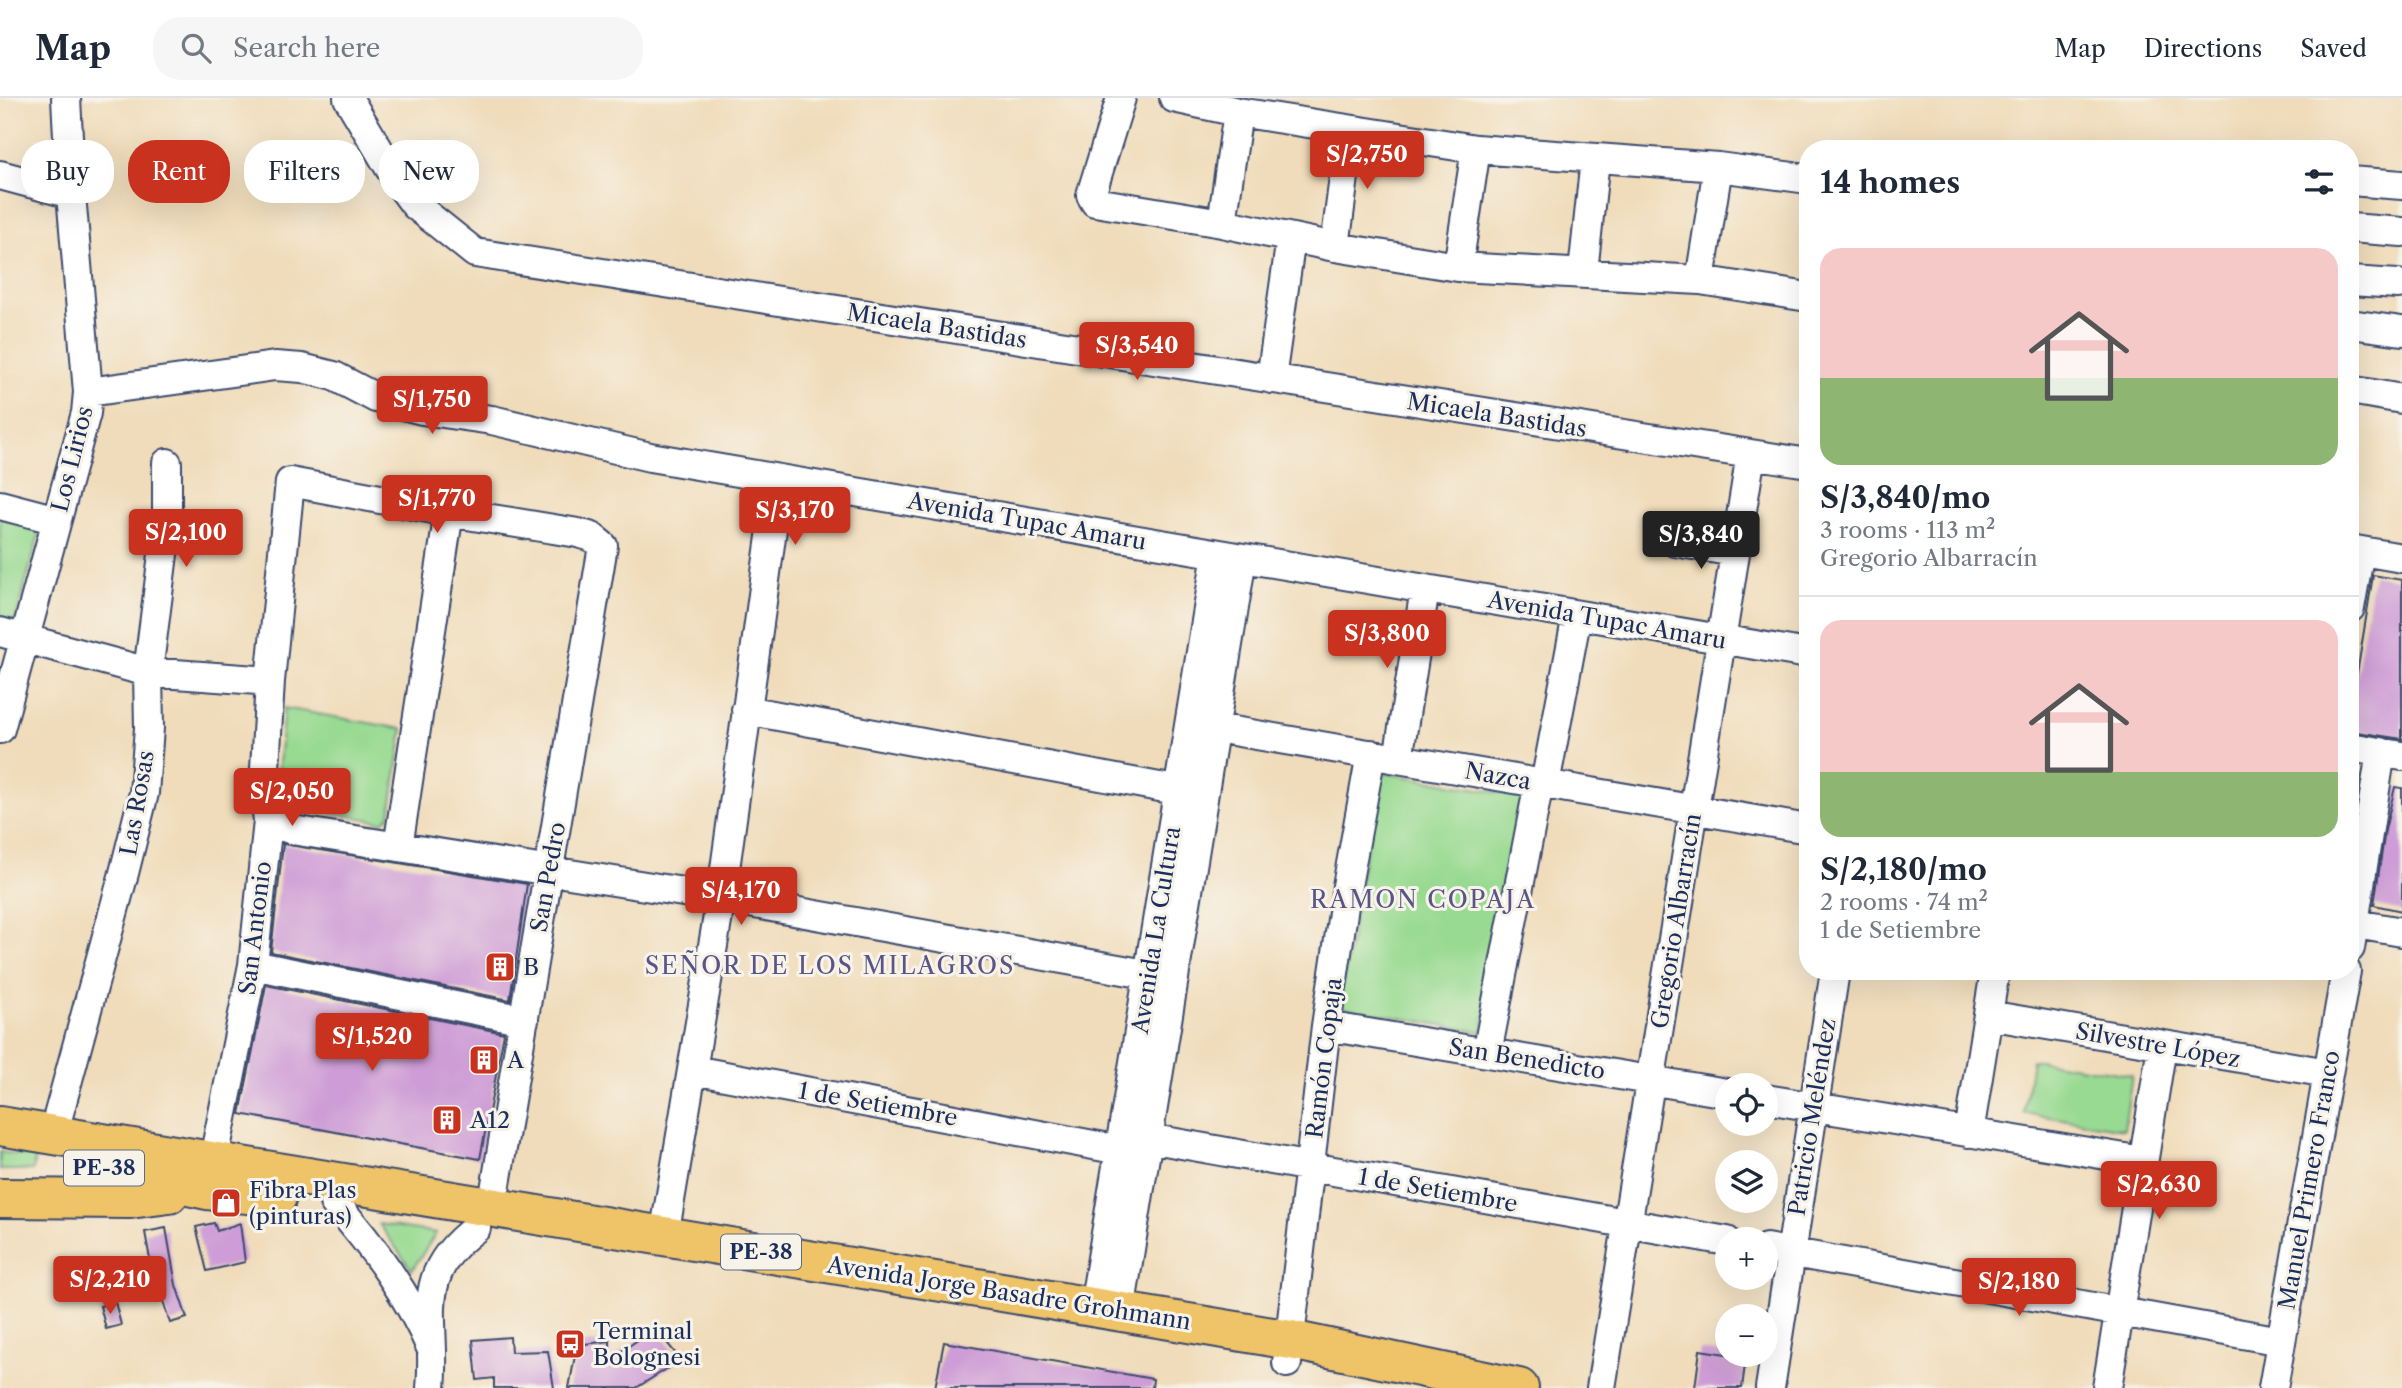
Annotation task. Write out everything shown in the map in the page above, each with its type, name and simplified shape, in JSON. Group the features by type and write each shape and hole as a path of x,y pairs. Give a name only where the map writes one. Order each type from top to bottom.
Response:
{"highway":[{"name":"Avenida Jorge Basadre Grohmann","path":"0,1126 53,1135 210,1176 334,1202 664,1236 1107,1309 1289,1351 1413,1388"},
{"name":"Avenida Jorge Basadre Grohmann","path":"0,1148 210,1176 484,1218 1519,1388"},
{"path":"0,1198 130,1199 210,1176"}],"street":[{"name":"Los Lirios","path":"66,98 68,140"},
{"name":"Micaela Bastidas","path":"348,98 398,182 415,205 475,253 1799,462"},
{"path":"1121,98 1091,195 1095,202 1458,267 1584,272 1700,281 1799,296"},
{"path":"1174,98 1238,112 1476,149 1718,167 1799,178"},
{"path":"1222,223 1238,112"},
{"path":"1335,247 1350,130"},
{"path":"1458,267 1476,149"},
{"path":"1584,272 1595,159"},
{"path":"1700,281 1718,167"},
{"path":"0,175 21,181"},
{"path":"2359,182 2402,185"},
{"name":"Los Lirios","path":"0,729 13,635 57,520 86,414 88,392 72,203"},
{"path":"2359,230 2402,232"},
{"path":"1271,379 1291,238"},
{"path":"2359,282 2398,284"},
{"path":"2359,325 2402,331"},
{"name":"Avenida Tupac Amaru","path":"88,392 275,366 302,368 334,376 376,398 422,410 492,420 650,457 1799,653"},
{"path":"2359,392 2402,399"},
{"name":"Gregorio Albarracín","path":"1601,1388 1751,454"},
{"name":"Las Rosas","path":"53,1135 144,793 149,728 148,672 167,523 167,463"},
{"path":"664,1236 721,898 779,479"},
{"name":"San Antonio","path":"210,1176 253,965 268,821 264,786 270,681 290,482 449,512"},
{"path":"0,505 57,520"},
{"path":"398,846 449,512"},
{"name":"San Pedro","path":"449,512 578,533 592,537 604,547 524,1020 484,1218"},
{"path":"1675,542 1735,552"},
{"path":"2359,551 2402,558"},
{"name":"Avenida La Cultura","path":"1107,1309 1138,1146 1161,976 1229,556"},
{"name":"Ramón Copaja","path":"1289,1351 1326,1026 1347,886 1384,757 1425,589"},
{"path":"1487,1053 1577,615"},
{"path":"13,635 148,672 270,681"},
{"path":"746,710 1191,793"},
{"name":"Nazca","path":"1202,726 1799,828"},
{"path":"2359,748 2392,754 2359,901"},
{"path":"268,821 292,830 721,898 1161,976"},
{"path":"2359,932 2402,932"},
{"path":"253,965 524,1020"},
{"name":"Patricio Meléndez","path":"1770,1388 1779,1251 1814,1107 1834,980"},
{"path":"1969,1133 1994,980"},
{"name":"Manuel Primero Franco","path":"2273,1388 2344,980"},
{"name":"Silvestre López","path":"1988,1015 2328,1073"},
{"name":"San Benedicto","path":"1326,1026 1715,1091"},
{"path":"2107,1388 2162,1046"},
{"name":"1 de Setiembre","path":"693,1070 1138,1146 1311,1167 1715,1239"},
{"path":"1778,1101 2143,1161"},
{"path":"334,1202 367,1239 397,1282 432,1350"},
{"path":"431,1388 429,1303 437,1273 454,1248 484,1218"},
{"path":"1779,1251 2281,1341"}],"green space":[{"path":"0,516 41,527 15,621 0,617"},
{"path":"284,708 403,729 390,815 383,822 284,804 276,798"},
{"path":"1379,772 1525,797 1482,1032 1339,1007"},
{"path":"2032,1060 2132,1075 2124,1129 2024,1113"},
{"path":"0,1152 35,1157 33,1170 0,1170"},
{"path":"379,1224 436,1233 412,1270"}],"building":[{"path":"2373,575 2402,580 2402,739 2359,732 2359,661"},
{"path":"2395,787 2402,788 2402,911 2374,905 2385,830"},
{"path":"283,844 527,884 510,1000 271,952"},
{"path":"266,985 504,1033 480,1159 240,1114"},
{"path":"214,1223 217,1231 240,1223 245,1262 207,1271 196,1227"},
{"path":"166,1228 176,1285 187,1318 170,1323 153,1276 145,1232"},
{"path":"115,1302 121,1325 106,1329 100,1306"},
{"path":"655,1328 681,1360 636,1388 569,1388 577,1345 610,1341 610,1359"},
{"path":"510,1337 511,1352 548,1351 554,1388 494,1388 494,1378 477,1380 473,1340"},
{"path":"944,1342 1153,1379 1152,1388 935,1388"},
{"path":"1700,1350 1715,1352 1715,1367 1745,1367 1742,1388 1695,1388"}],"place":[{"name":"B","path":"500,967"},
{"name":"A","path":"484,1060"},
{"name":"A12","path":"447,1120"},
{"name":"Fibra Plas (pinturas)","path":"226,1203"},
{"name":"Terminal Bolognesi","path":"570,1344"}],"district":[{"name":"RAMON COPAJA","path":"1423,900"},
{"name":"SEÑOR DE LOS MILAGROS","path":"830,966"}]}
